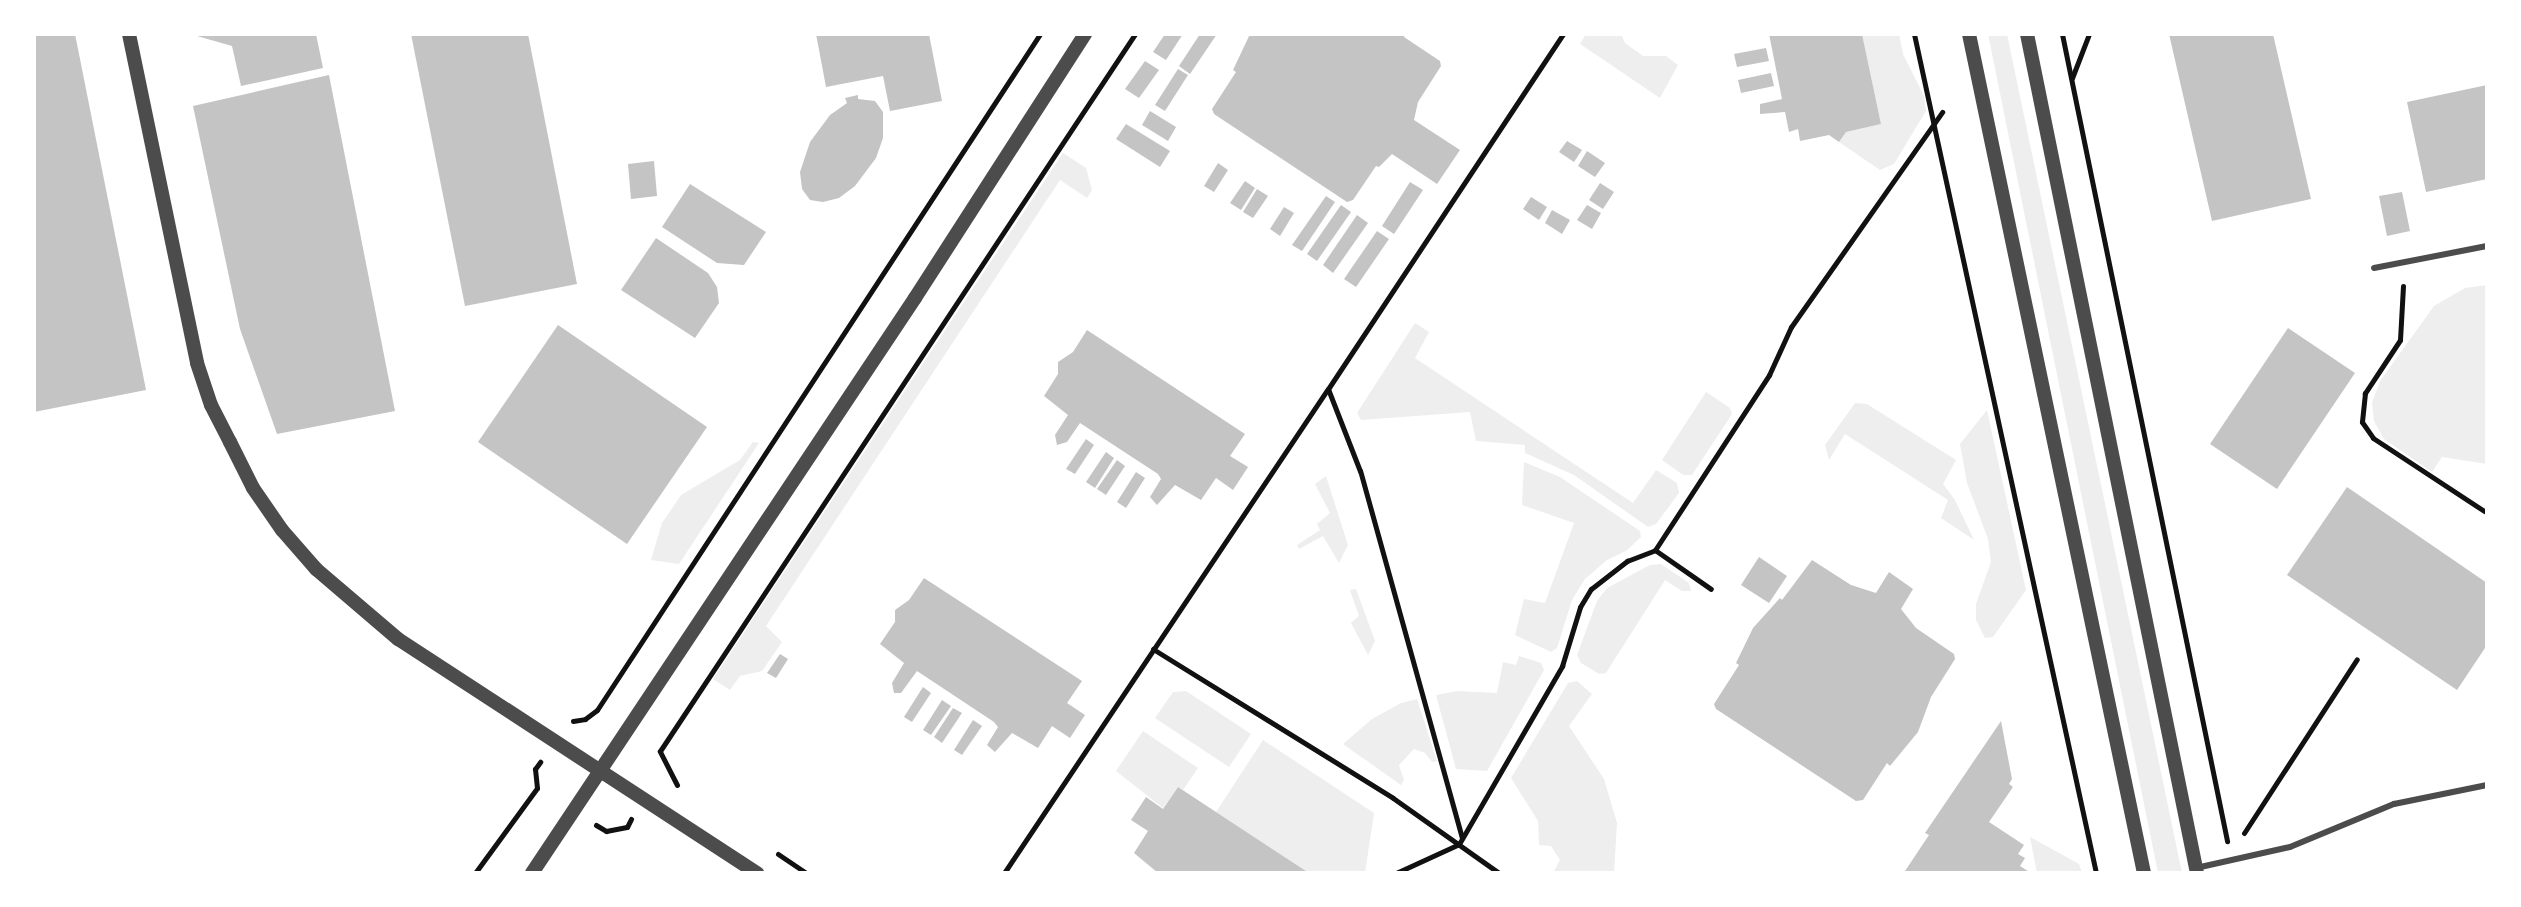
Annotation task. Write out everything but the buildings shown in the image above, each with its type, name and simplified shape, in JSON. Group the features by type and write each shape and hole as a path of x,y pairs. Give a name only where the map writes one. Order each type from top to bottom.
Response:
{"street":[{"path":"129,34 197,363 211,405 253,488 299,549 356,605 398,639 757,873"},
{"path":"532,873 1085,34"},
{"path":"1969,34 2144,873"},
{"path":"2027,34 2196,870"}],"lane":[{"path":"2374,268 2487,246"},
{"path":"2196,870 2230,858 2302,843 2394,804 2487,785"}],"path":[{"path":"475,873 537,788 535,769 568,721 585,719 597,710 1040,34"},
{"path":"685,791 673,782 660,751 1135,34"},
{"path":"1004,873 1563,34"},
{"path":"1914,34 2096,873"},
{"path":"2062,34 2230,858"},
{"path":"2071,79 2089,34"},
{"path":"1396,873 1461,841 1562,666 1580,607 1591,589 1627,561 1655,550 1769,375 1791,327 1942,112"},
{"path":"2404,262 2400,340 2365,393 2362,422 2373,438 2486,510"},
{"path":"1328,389 1360,471 1461,841"},
{"path":"1655,550 1711,589"},
{"path":"1153,649 1461,841 1499,873"},
{"path":"2230,858 2357,659"},
{"path":"770,848 806,873"}],"shaded area":[{"path":"1586,34 1621,34 1625,43 1643,56 1666,56 1678,65 1660,98 1580,44"},
{"path":"1862,34 1899,34 1903,54 1924,96 1926,111 1894,164 1880,170 1839,142 1846,132 1881,124"},
{"path":"1988,34 2007,34 2182,873 2158,873"},
{"path":"1063,153 1086,168 1092,190 1087,198 1060,180 766,626 782,642 762,671 740,676 730,690 713,679"},
{"path":"2487,285 2487,464 2442,457 2432,472 2384,439 2374,421 2372,403 2380,381 2434,306 2465,288"},
{"path":"1415,323 1429,332 1415,358 1633,503 1656,470 1677,483 1679,493 1656,524 1648,527 1574,475 1525,453 1525,445 1476,441 1470,412 1361,420 1357,413"},
{"path":"1706,392 1730,408 1732,414 1692,475 1683,475 1662,460"},
{"path":"1855,403 1867,404 1956,460 1943,484 1955,500 1974,540 1941,518 1948,500 1845,434 1829,460 1825,445"},
{"path":"1987,410 2026,590 1993,637 1985,638 1976,620 1976,604 1991,562 1988,539 1967,483 1960,444"},
{"path":"753,442 759,443 679,564 651,560 662,523 681,495 740,460"},
{"path":"1524,462 1560,477 1640,531 1641,537 1585,579 1572,600 1557,648 1551,652 1515,635 1524,599 1545,603 1574,523 1522,505"},
{"path":"1326,476 1348,545 1339,563 1323,536 1299,549 1297,545 1320,530 1317,524 1330,513 1315,484"},
{"path":"1661,564 1689,583 1691,591 1682,591 1665,580 1606,673 1599,674 1581,663 1577,655 1597,601 1607,588 1650,565"},
{"path":"1356,589 1375,641 1368,655 1351,623 1359,616 1350,590"},
{"path":"1519,656 1541,663 1544,670 1487,771 1456,769 1436,695 1458,691 1497,693 1503,662 1516,665"},
{"path":"1577,681 1592,694 1569,726 1604,779 1617,823 1614,873 1553,873 1560,860 1551,846 1539,845 1538,821 1511,778 1568,683"},
{"path":"1186,691 1251,734 1229,767 1155,718 1173,692"},
{"path":"1417,699 1437,761 1432,762 1425,753 1414,749 1399,765 1404,780 1401,785 1343,744 1372,719 1401,703"},
{"path":"1143,731 1198,768 1183,790 1178,787 1163,808 1116,771"},
{"path":"1263,740 1374,813 1365,873 1309,873 1216,812"},
{"path":"2030,837 2079,864 2082,873 2037,873"}]}
